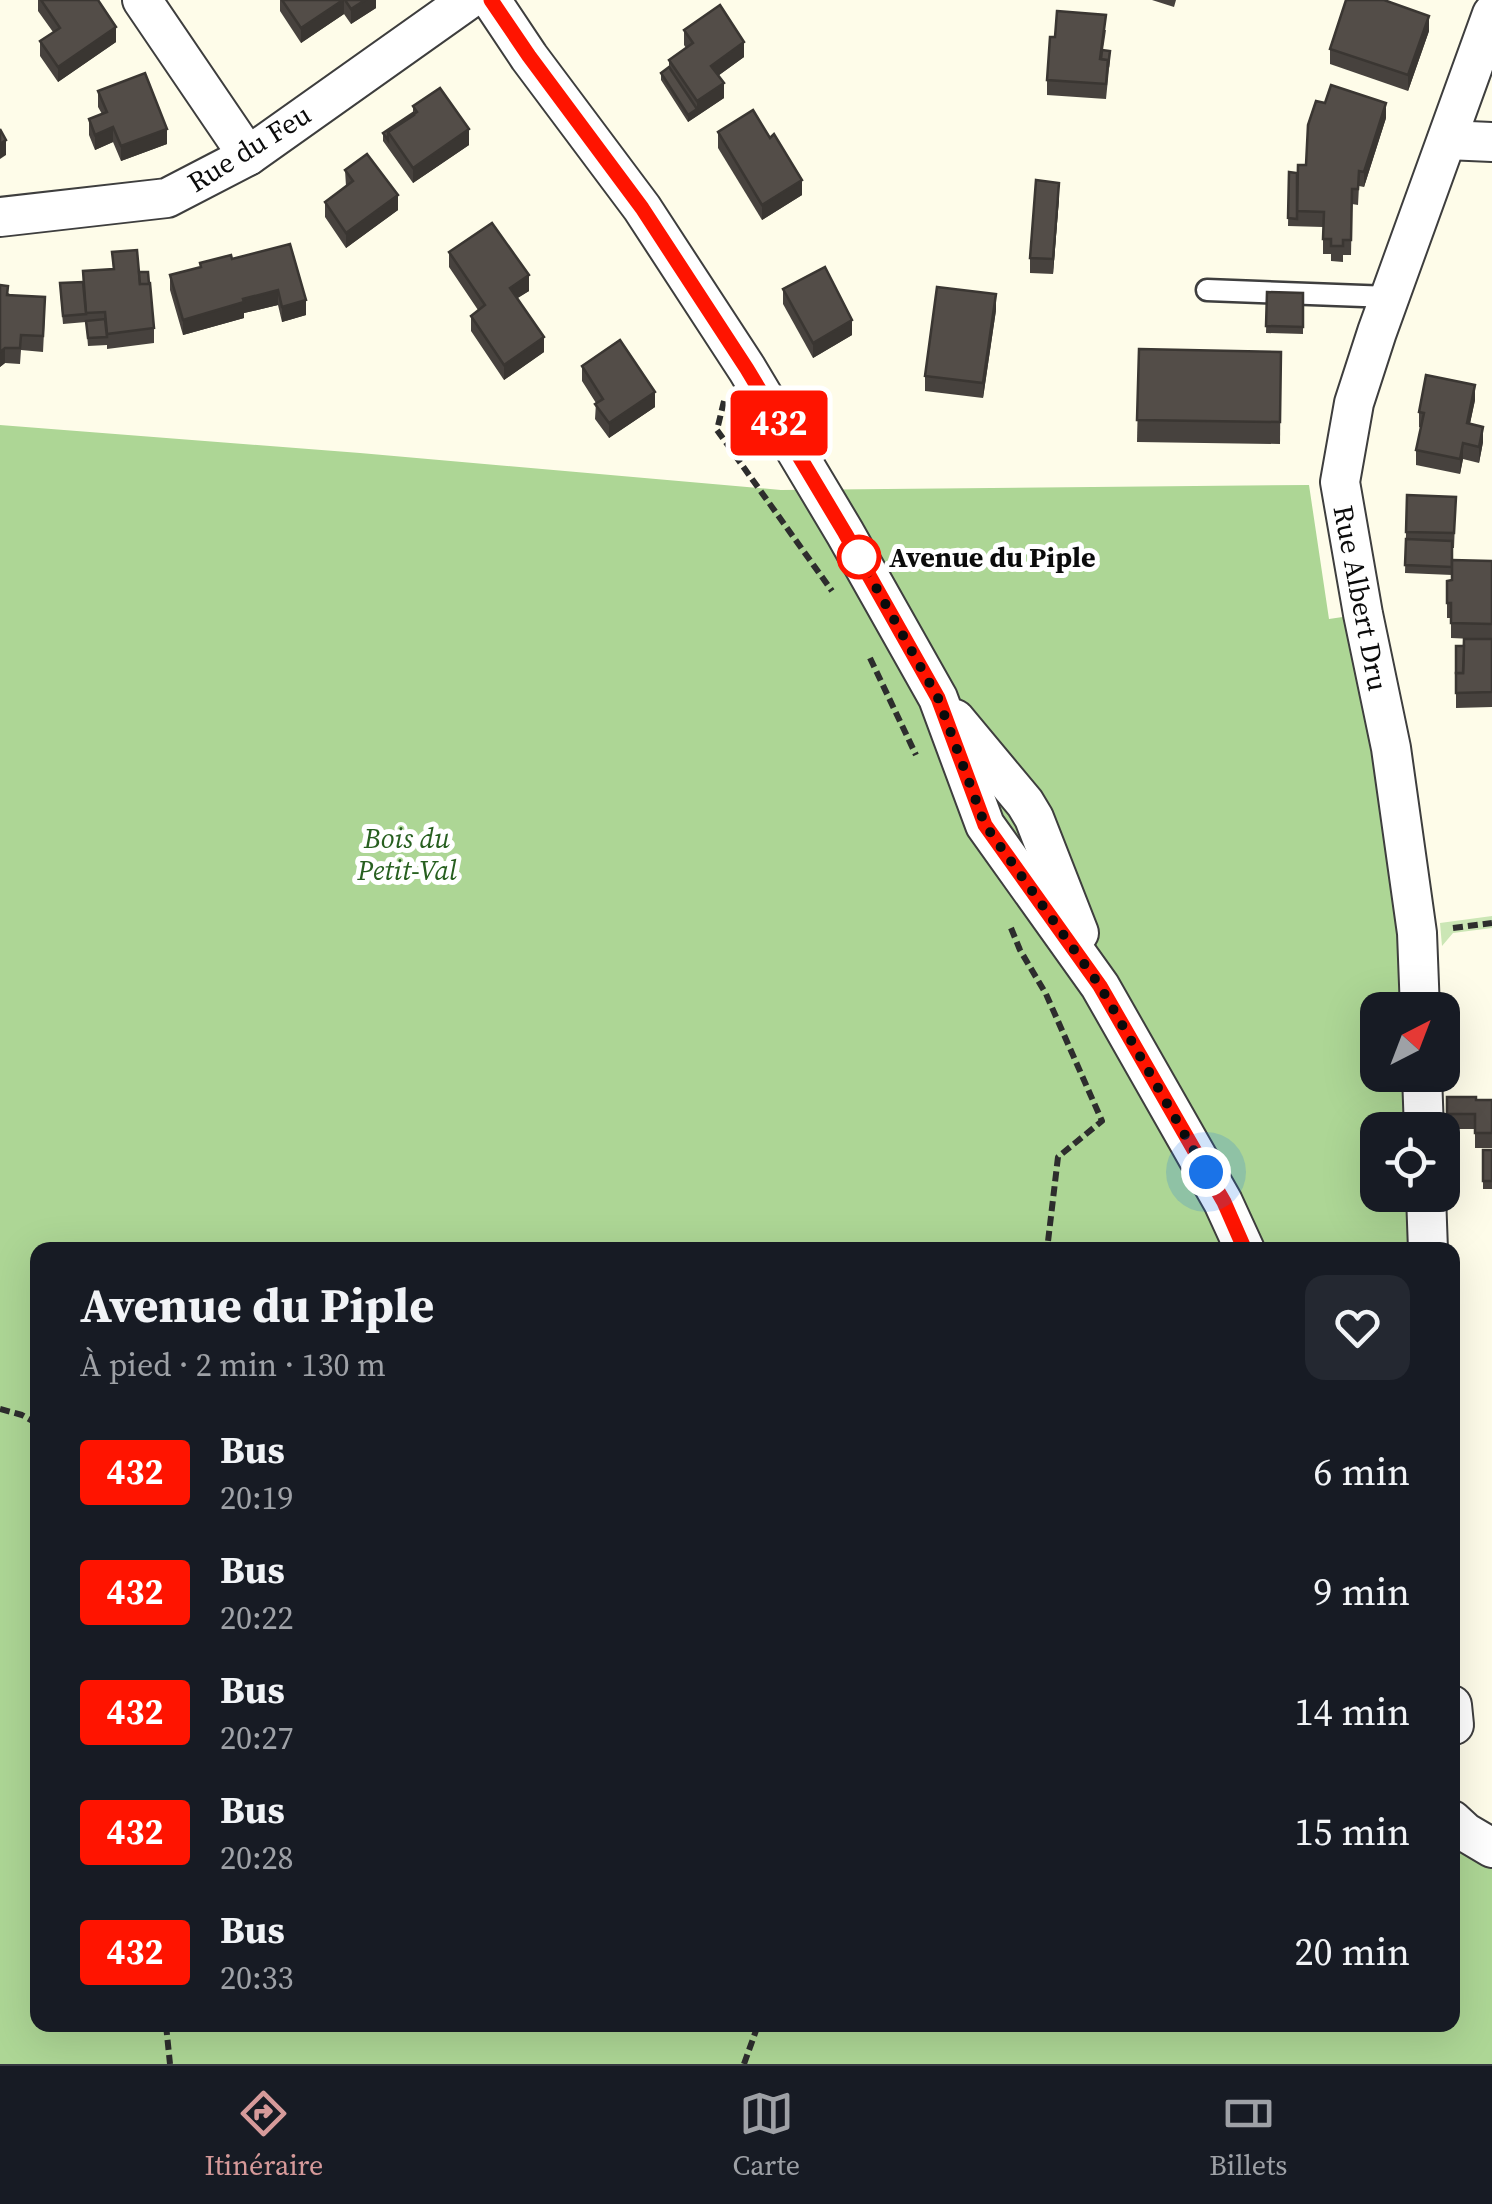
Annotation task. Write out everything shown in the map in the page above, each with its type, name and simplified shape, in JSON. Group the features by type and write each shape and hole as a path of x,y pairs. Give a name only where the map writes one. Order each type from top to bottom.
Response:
{"street":[{"path":"142,0 248,156"},
{"name":"Rue du Feu","path":"0,217 168,198 248,156 468,0"},
{"path":"491,0 642,208 747,369 938,698 985,825 1100,986 1224,1202 1242,1242"},
{"name":"Rue Albert Dru","path":"1419,992 1417,934 1391,748 1362,614 1340,482 1354,404 1492,14"},
{"path":"1447,140 1492,142"},
{"path":"1427,1212 1428,1242"},
{"path":"1460,1827 1492,1848"}],"lane":[{"path":"1207,290 1390,297"}],"path":[{"path":"724,398 717,430 837,599"},
{"path":"865,649 924,770"},
{"path":"1006,916 1020,950 1046,994 1102,1121 1058,1157 1049,1242"},
{"path":"0,1409 30,1420"},
{"path":"167,2032 170,2064"},
{"path":"744,2064 755,2032"}],"green space":[{"name":"Bois du Petit-Val","path":"0,425 781,490 1309,485 1329,619 1363,614 1417,992 1360,992 1360,1092 1423,1092 1423,1112 1360,1112 1360,1212 1427,1212 1428,1242 30,1242 30,2032 1460,2032 1460,1825 1492,1848 1492,2064 0,2064"},
{"path":"1492,916 1492,928 1453,933 1442,946 1440,923"}],"building":[{"path":"41,0 98,0 116,27 58,67 40,41 60,28"},
{"path":"282,0 343,0 301,28"},
{"path":"345,0 365,0 351,9"},
{"path":"1346,0 1384,0 1429,16 1408,75 1330,49"},
{"path":"720,5 744,42 711,66 724,83 697,101 669,60 693,43 684,30"},
{"path":"1057,11 1106,15 1100,59 1108,60 1106,84 1047,80 1050,37 1055,37"},
{"path":"1102,50 1110,51 1108,67 1108,60 1101,59"},
{"path":"669,67 697,109 688,115 661,73"},
{"path":"145,73 167,129 121,146 113,127 95,135 89,119 107,112 98,91"},
{"path":"1331,85 1386,103 1364,172 1359,171 1358,189 1352,189 1351,240 1343,240 1343,246 1331,246 1331,239 1323,239 1324,212 1297,211 1298,165 1306,165 1308,125 1316,101 1325,103"},
{"path":"440,88 469,129 413,168 388,132 417,112 413,106"},
{"path":"753,110 770,138 774,134 802,180 762,205 718,132"},
{"path":"413,113 388,132 388,140 383,133"},
{"path":"367,154 398,195 346,233 325,202 353,181 345,170"},
{"path":"1289,172 1297,173 1297,219 1288,218"},
{"path":"1036,180 1059,183 1053,259 1030,258"},
{"path":"492,223 529,275 510,288 544,337 504,365 471,316 485,305 449,252"},
{"path":"290,244 306,300 282,307 278,290 183,320 170,275 201,267 200,263"},
{"path":"137,250 140,284 150,283 154,328 107,334 105,312 86,313 83,271 114,269 112,252"},
{"path":"825,267 852,320 813,343 783,289"},
{"path":"139,272 148,272 149,284 140,284"},
{"path":"83,282 86,314 63,316 60,283"},
{"path":"0,285 8,286 7,295 45,297 43,336 21,335 20,348 0,352"},
{"path":"937,287 996,294 983,383 925,376"},
{"path":"1267,292 1303,293 1303,327 1266,326"},
{"path":"105,319 107,337 88,338 86,321"},
{"path":"620,340 655,392 609,423 595,404 603,399 582,366"},
{"path":"1139,349 1281,352 1280,422 1137,420"},
{"path":"1426,375 1475,385 1467,423 1483,427 1479,447 1463,443 1460,459 1416,450 1424,413 1419,412"},
{"path":"1407,495 1456,497 1454,533 1406,532"},
{"path":"1406,539 1452,541 1452,567 1405,565"},
{"path":"1452,560 1492,561 1492,624 1451,623 1447,581 1452,580"},
{"path":"1464,639 1492,639 1492,692 1456,693 1456,673 1463,673"},
{"path":"1456,646 1464,646 1463,673 1456,673"},
{"path":"1447,1097 1492,1100 1492,1133 1475,1133 1475,1114 1447,1112"},
{"path":"1483,1150 1492,1150 1492,1181 1483,1181"}],"bus line":[{"name":"432","path":"491,0 642,208 747,369 938,698 985,825 1100,986 1224,1202 1242,1242"}],"place":[{"name":"Avenue du Piple","path":"859,557"}],"route":[{"path":"859,557 938,698 985,825 1100,986 1206,1172"}]}
